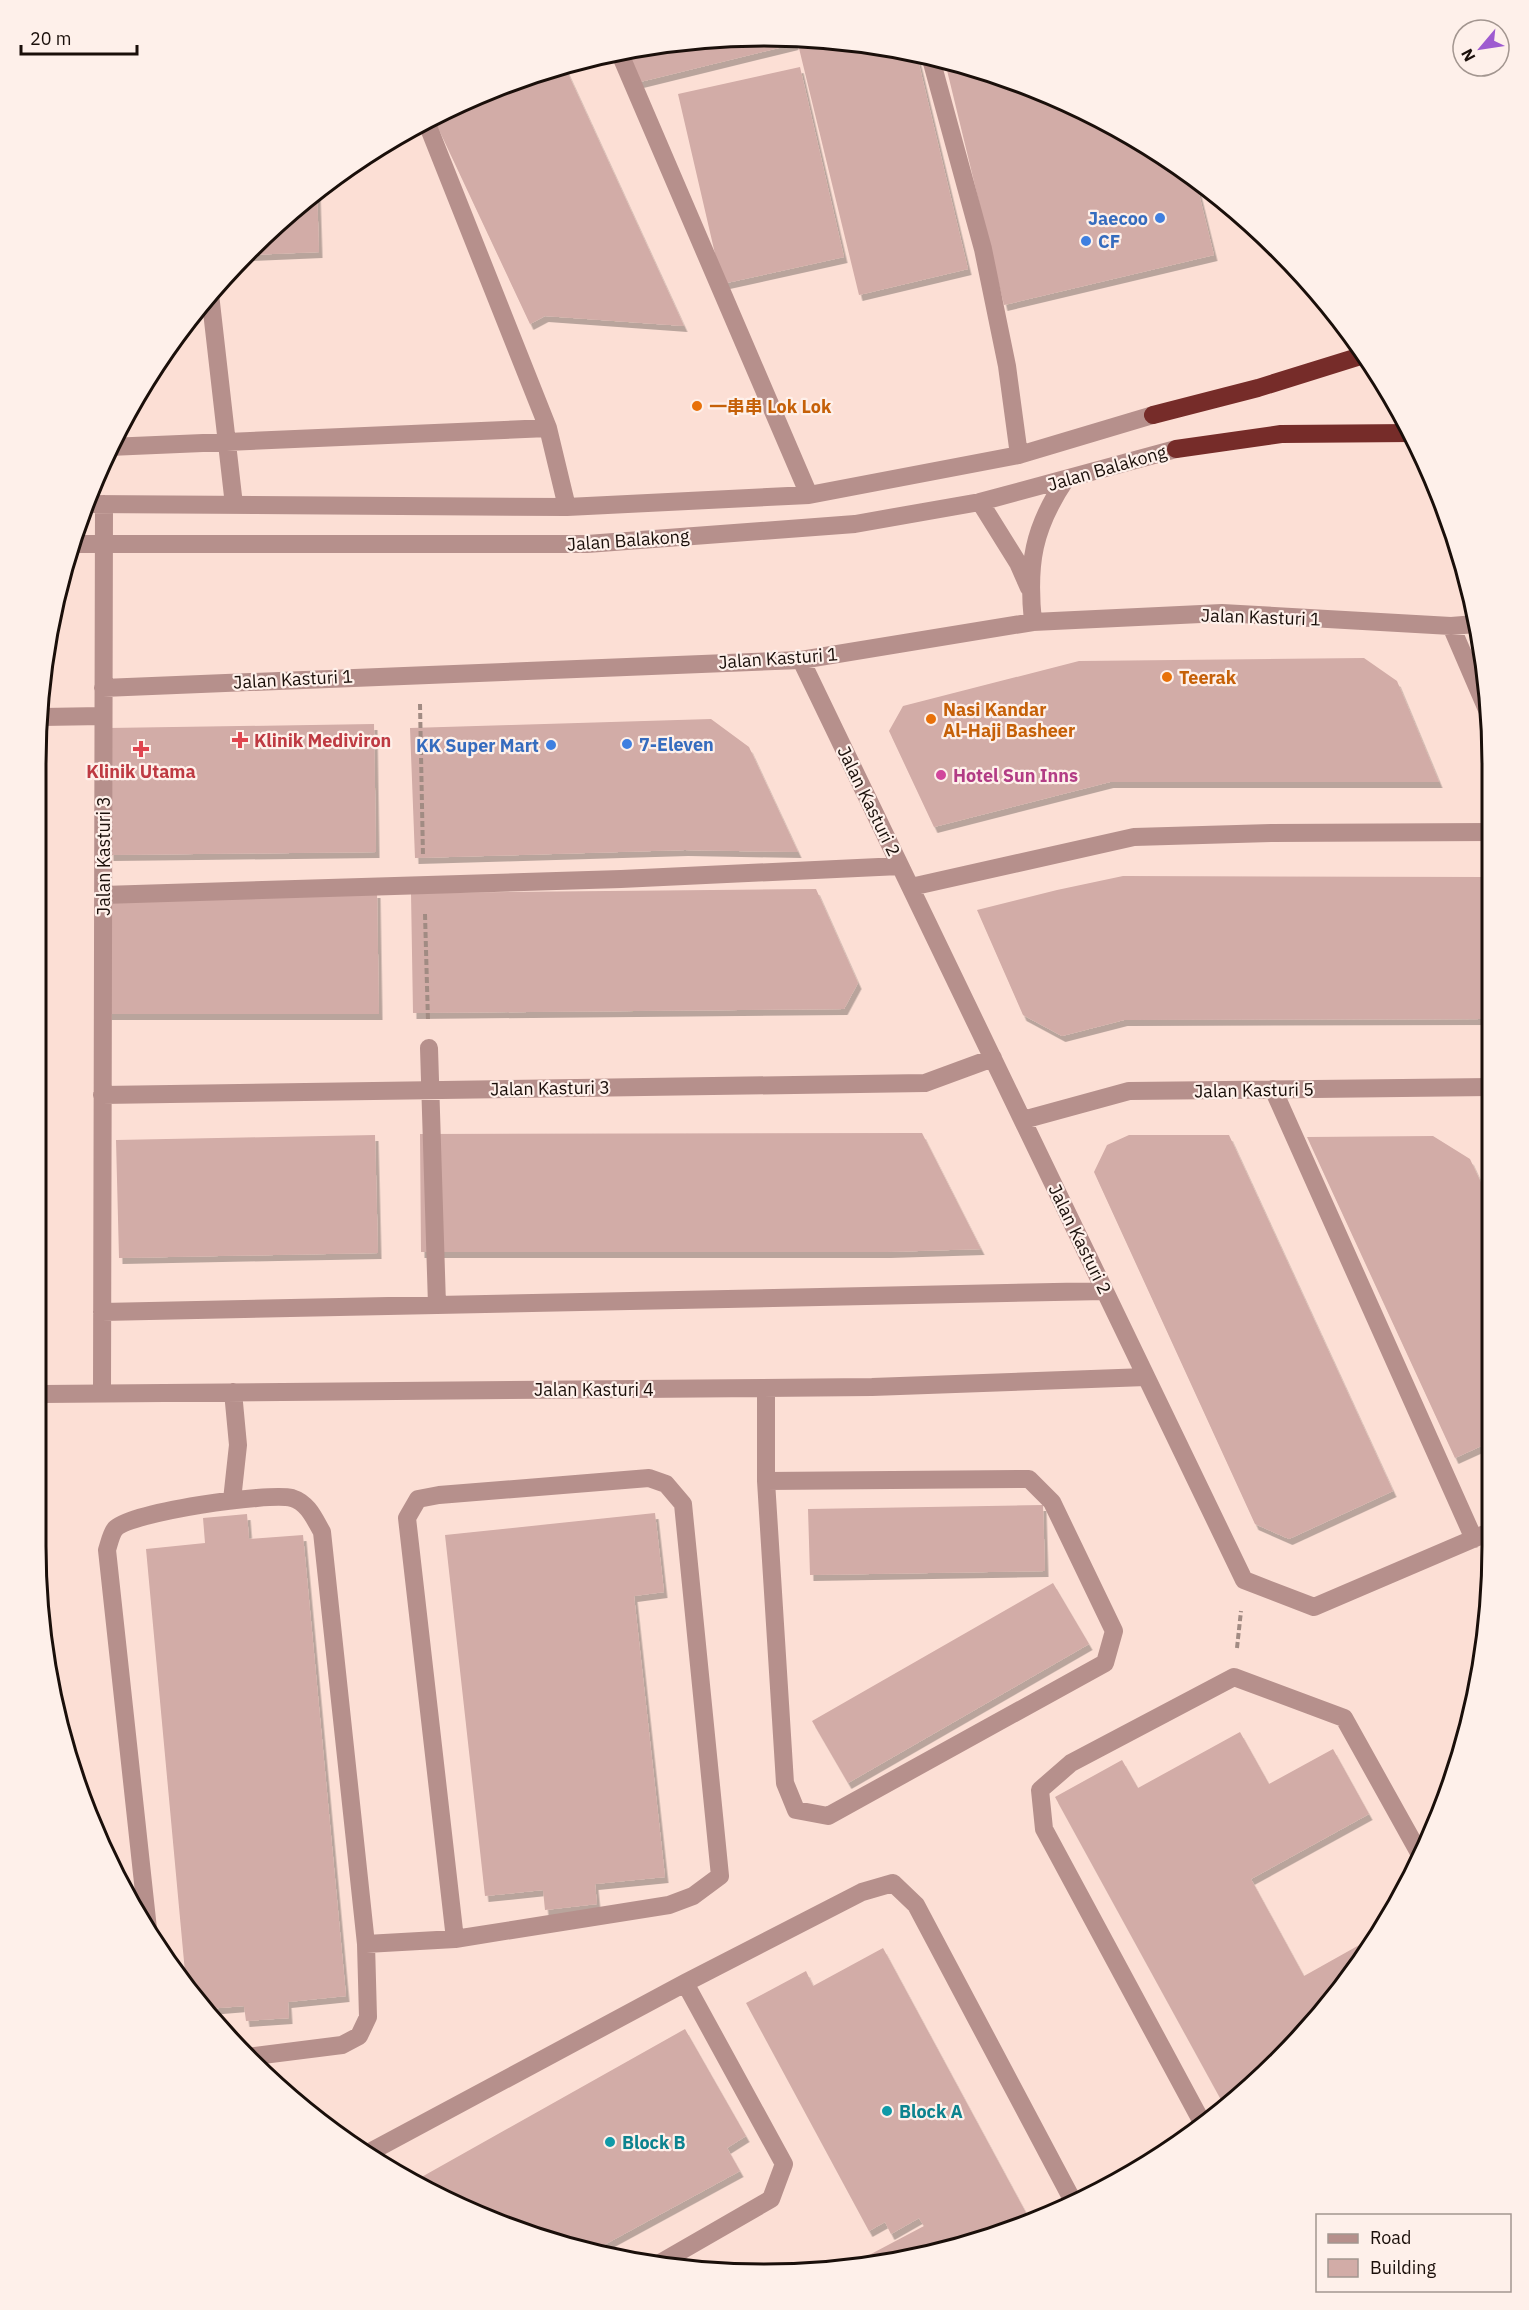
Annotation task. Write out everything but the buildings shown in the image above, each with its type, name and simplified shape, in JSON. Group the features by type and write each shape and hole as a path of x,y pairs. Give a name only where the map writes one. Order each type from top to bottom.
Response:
{"highway":[{"path":"1153,415 1258,388 1355,358"},
{"path":"1176,449 1281,434 1401,433"}],"street":[{"path":"623,60 809,495"},
{"path":"933,67 982,249 1007,366 1019,455"},
{"path":"429,130 548,428 567,507"},
{"path":"211,307 217,368 229,444 234,504"},
{"name":"Jalan Balakong","path":"96,504 567,507 809,495 1019,455 1153,415"},
{"path":"121,447 229,444 548,428"},
{"name":"Jalan Balakong","path":"82,544 587,544 855,524 980,502 1176,449"},
{"path":"1033,622 1030,590 1038,528 1050,503 1066,479"},
{"path":"980,502 1018,563 1030,590"},
{"name":"Jalan Kasturi 3","path":"102,1393 104,504"},
{"name":"Jalan Kasturi 1","path":"103,688 801,660 1033,622 1222,613 1451,626 1469,625"},
{"path":"1451,626 1478,688"},
{"name":"Jalan Kasturi 2","path":"801,660 1244,1580"},
{"path":"48,717 103,716"},
{"path":"911,887 1134,837 1271,833 1482,832"},
{"path":"103,895 424,886 900,866"},
{"path":"429,1048 437,1305"},
{"name":"Jalan Kasturi 3","path":"102,1095 925,1083 993,1058"},
{"name":"Jalan Kasturi 5","path":"1023,1120 1129,1091 1482,1087"},
{"path":"1244,1580 1314,1607 1481,1536 1273,1089"},
{"path":"102,1312 1105,1291"},
{"name":"Jalan Kasturi 4","path":"46,1394 766,1388 1146,1377"},
{"path":"766,1388 766,1481 785,1782 796,1810 828,1816 1105,1664 1114,1631 1052,1502 1029,1479 766,1481"},
{"path":"232,1500 238,1444 233,1392"},
{"path":"366,1944 455,1939 669,1905 693,1896 720,1876 683,1504 666,1484 649,1478 439,1495 418,1499 407,1518 455,1939"},
{"path":"146,1908 107,1550 116,1529 136,1517 232,1500 291,1498 309,1509 322,1532 366,1944 368,2017 359,2036 342,2045 259,2055"},
{"path":"1199,2117 1044,1829 1040,1790 1071,1763 1234,1677 1344,1718 1416,1847"},
{"path":"376,2149 685,1983 862,1892 893,1883 916,1905 1069,2195"},
{"path":"671,2257 771,2199 784,2164 685,1983"}],"path":[{"path":"419,674 429,1048"},
{"path":"1234,1677 1244,1580"}],"place":[{"name":"Jaecoo","path":"1160,218"},
{"name":"CF","path":"1086,241"},
{"name":"一串串 Lok Lok","path":"697,406"},
{"name":"Teerak","path":"1167,677"},
{"name":"Nasi Kandar Al-Haji Basheer","path":"931,719"},
{"name":"Klinik Mediviron","path":"240,740"},
{"name":"7-Eleven","path":"627,744"},
{"name":"KK Super Mart","path":"551,745"},
{"name":"Klinik Utama","path":"141,749"},
{"name":"Hotel Sun Inns","path":"941,775"},
{"name":"Block A","path":"887,2111"},
{"name":"Block B","path":"610,2142"}]}
